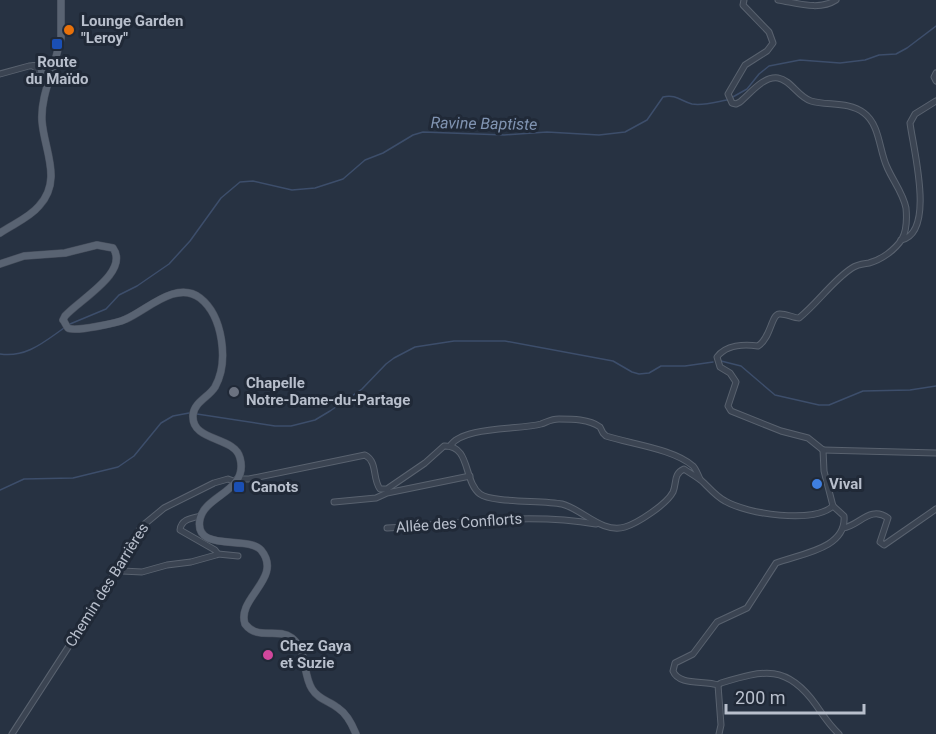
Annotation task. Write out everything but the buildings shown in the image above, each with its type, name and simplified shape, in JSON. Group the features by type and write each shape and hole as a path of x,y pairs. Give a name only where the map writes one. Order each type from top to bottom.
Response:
{"main road":[{"path":"0,232 42,204 51,185 52,174 42,119 47,70 56,57 61,38 61,0"},
{"path":"0,264 24,256 65,253 97,245 113,248 118,257 117,264 111,273 63,320 66,325 75,330 116,323 174,294 185,293 200,298 210,308 218,323 222,347 219,376 210,393 197,406 193,418 202,433 238,452 241,464 237,480 201,516 202,531 211,540 252,544 260,549 267,564 266,576 245,610 245,624 256,633 284,635 293,640 302,651 312,689 323,700 344,713 356,734"}],"street":[{"path":"744,0 743,5 769,32 773,42 767,51 745,64 730,88 729,100 736,104 765,81 777,78 784,80 802,97 812,101 848,106 865,114 875,130 886,164 906,206 907,225 896,247 879,259 861,263 842,275 799,318 780,313 776,315 767,338 758,346 734,347 720,352 717,357 720,367 730,373 736,382 728,406 730,411 781,431 808,438 823,450 936,453"},
{"path":"778,0 822,6 836,0"},
{"path":"0,74 33,66 47,70"},
{"path":"936,73 936,81"},
{"path":"901,240 910,237 915,231 922,201 910,123 915,114 936,100"},
{"path":"603,525 561,504 484,496 474,487 463,457 455,447 450,446 457,438 495,429 541,424 557,419 590,422 600,427 606,435 663,451 694,467 701,480 726,502 760,512 799,517 833,506"},
{"name":"Chemin des Barrières","path":"12,734 117,569 137,532 156,514 214,483 228,479 249,479 365,455 373,461 377,486 380,489 387,489 425,463 444,446 450,446"},
{"path":"718,685 682,681 674,674 674,665 693,654 717,622 747,608 776,563 806,554 831,542 837,538 843,528 844,516 833,506 824,471 823,450"},
{"name":"Allée des Conflorts","path":"387,528 510,518 580,521 622,528 650,514 671,495 679,471 684,469 701,480"},
{"path":"334,502 376,498 387,493 470,476"},
{"path":"843,528 855,524 865,516 884,515 888,518 880,542 884,545 936,509"},
{"path":"201,516 184,521 180,531 218,554"},
{"path":"117,569 122,572 142,572 218,554 238,556"},
{"path":"718,685 721,682 748,675 773,672 782,674 806,693 839,734"},
{"path":"718,685 721,725 719,734"}],"waterway":[{"name":"Ravine Baptiste","path":"731,98 747,89 769,66 800,60 840,63 896,54 936,26"},
{"name":"Ravine Baptiste","path":"70,324 106,309 119,295 137,286 169,264 190,241 221,198 240,182 253,181 292,190 315,188 343,179 365,160 423,132 504,135 547,132 599,135 625,132 647,120 663,97 675,97 696,104 727,100"},
{"name":"Ravine Baptiste","path":"0,354 18,354 26,351 64,328"},
{"path":"197,414 275,426 291,426 315,420 362,389 394,358 415,347 454,341 505,341 613,361 639,374 649,373 661,366 685,366 713,362"},
{"path":"721,361 741,366 775,395 819,405 829,405 863,391 910,390 936,386"},
{"path":"0,490 24,479 73,478 118,467 134,456 161,423 173,416 189,413"}],"place":[{"name":"Lounge Garden \"Leroy\"","path":"69,30"},
{"name":"Route du Maïdo","path":"57,44"},
{"name":"Chapelle Notre-Dame-du-Partage","path":"234,392"},
{"name":"Vival","path":"817,484"},
{"name":"Canots","path":"239,487"},
{"name":"Chez Gaya et Suzie","path":"268,655"}]}
